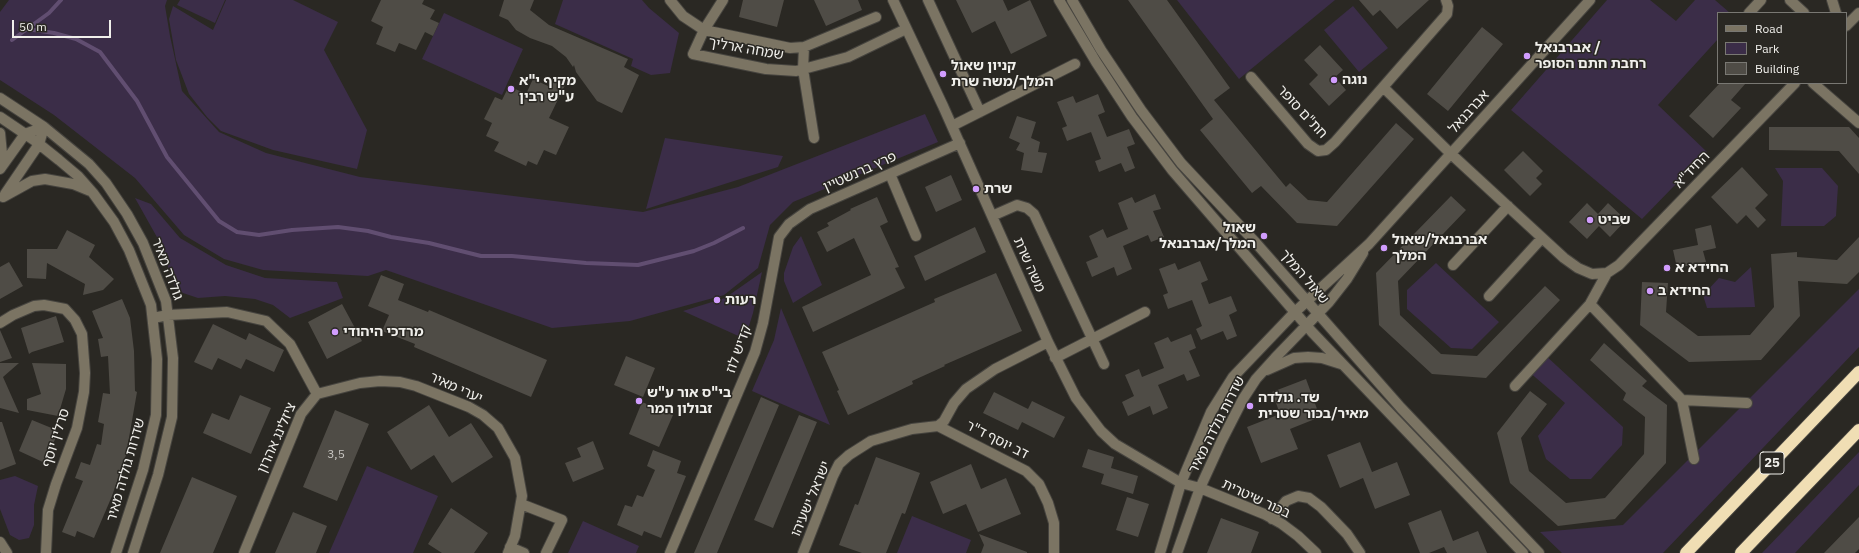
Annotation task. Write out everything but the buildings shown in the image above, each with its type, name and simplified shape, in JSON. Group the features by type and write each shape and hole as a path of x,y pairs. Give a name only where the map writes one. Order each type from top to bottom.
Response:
{"highway":[{"name":"25","path":"1686,553 1859,372"},
{"path":"1741,553 1859,430"}],"street":[{"path":"670,0 683,16 704,30 790,48 804,47 876,17"},
{"path":"704,30 723,0"},
{"name":"משה שרת","path":"893,0 960,143 1055,358 1076,398 1101,431 1115,444 1181,483 1200,488"},
{"path":"928,0 980,112"},
{"path":"1059,0 1096,62 1149,142 1306,325 1523,553"},
{"name":"שאול המלך","path":"1072,0 1101,50 1158,135 1186,168 1256,243 1400,408 1539,553"},
{"name":"חת\"ם סופר","path":"1251,77 1308,144 1318,151 1326,150 1335,142 1447,14 1448,6 1446,0"},
{"name":"אברבנאל","path":"1306,301 1369,244 1590,0"},
{"path":"1750,12 1761,0"},
{"path":"1790,0 1803,12"},
{"path":"1832,0 1836,12"},
{"path":"1847,25 1859,13"},
{"name":"שמחה ארליך","path":"704,30 693,54 766,70 796,70 848,57 906,29"},
{"path":"804,47 803,69 814,138"},
{"path":"952,126 1075,64"},
{"name":"החיד\"א","path":"1515,386 1590,304 1607,273 1619,265 1794,84"},
{"path":"1814,84 1859,123"},
{"path":"1383,87 1450,153 1564,258 1578,268 1592,274 1607,273"},
{"name":"גולדה מאיר","path":"0,98 44,127 89,164 106,183 127,214 143,243 166,301 173,358 172,417 158,475 133,553"},
{"name":"שדרות גולדה מאיר","path":"0,117 39,144 78,176 93,193 114,222 129,250 151,305 157,359 156,415 142,470 116,553"},
{"path":"2,167 25,134 44,127"},
{"path":"1,198 39,144 44,127"},
{"path":"0,133 2,167"},
{"name":"פרץ ברנשטיין","path":"779,237 789,224 810,209 960,143"},
{"path":"890,174 916,236"},
{"path":"1,198 32,181 45,178 73,184 93,193"},
{"path":"992,216 1017,205 1027,208 1034,214 1104,364"},
{"path":"1453,265 1508,206"},
{"name":"קדיש לוז","path":"670,553 755,352 765,316 779,237"},
{"path":"1489,296 1542,238"},
{"name":"אברבנאל","path":"1306,325 1318,314 1347,279 1369,244"},
{"name":"שדרות גולדה מאיר","path":"1181,483 1211,412 1226,387 1246,363 1306,301"},
{"path":"1590,304 1682,400 1694,459"},
{"name":"סרלין יוסף","path":"0,323 13,315 34,306 44,305 65,309 76,320 82,334 85,373 84,392 77,428 48,510 46,553"},
{"path":"153,318 227,312 250,315 266,321 290,344 317,394"},
{"path":"1055,358 1144,312"},
{"name":"שדרות גולדה מאיר","path":"1177,553 1200,488 1243,399 1262,373 1306,325"},
{"path":"938,426 944,421 954,403 966,389 995,369 1048,342"},
{"path":"1262,373 1277,364 1294,358 1322,358 1344,365"},
{"name":"יערי מאיר","path":"317,394 360,383 380,381 400,382 416,386 469,407 498,428 515,458 520,476 522,496 515,536 509,550"},
{"name":"ציזלינג אהרון","path":"244,553 301,414 317,394"},
{"path":"1682,400 1747,403"},
{"name":"ישראל ישעיהו","path":"803,553 840,464 858,448 871,441 912,429 938,426"},
{"name":"דב יוסף ד\"ר","path":"938,426 1026,471 1039,484 1048,503 1054,523 1054,553"},
{"path":"1160,553 1181,483"},
{"name":"בכור שיטרית","path":"1200,488 1272,519 1298,536 1311,551"},
{"path":"1272,519 1286,501 1298,496 1309,498 1321,507 1347,534 1360,553"},
{"path":"521,504 562,520 546,553"},
{"path":"0,542 7,553"},
{"path":"509,550 524,553"}],"green space":[{"path":"9,0 167,0 165,6 182,91 219,132 266,153 360,177 643,212 738,187 925,114 938,142 793,202 770,225 758,268 724,295 630,321 552,328 386,270 368,276 263,270 224,259 184,235 135,178 54,115 0,80 0,12"},
{"path":"180,0 225,0 215,23 177,5"},
{"path":"226,0 293,0 338,22 324,50 367,130 357,169 273,150 221,131 207,117 189,94 176,60 169,19 173,6 213,30"},
{"path":"563,0 642,0 649,8 679,33 670,73 651,75 631,66 633,59 555,24"},
{"path":"1177,0 1335,0 1239,79"},
{"path":"1607,0 1650,0 1676,21 1695,0 1715,0 1729,12 1717,12 1717,40 1658,105 1707,152 1642,219 1511,110"},
{"path":"1353,6 1388,48 1359,72 1324,30"},
{"path":"444,13 523,49 502,95 422,59"},
{"path":"665,138 783,156 778,167 646,209"},
{"path":"1775,168 1822,168 1838,186 1836,216 1824,226 1781,226 1783,181"},
{"path":"135,198 151,204 180,238 226,265 265,278 337,282 343,298 290,318 273,305 255,299 225,296 198,298 183,293 175,286 158,239"},
{"path":"801,236 822,285 793,303 784,281 784,273 793,247"},
{"path":"1436,263 1499,322 1472,349 1451,348 1407,309 1407,290"},
{"path":"1751,267 1755,307 1707,308 1703,295 1719,278 1735,282"},
{"path":"762,272 753,313 745,339 683,311 725,298"},
{"path":"1859,289 1859,347 1663,553 1562,553 1540,532 1623,525"},
{"path":"781,308 830,425 752,391 774,340"},
{"path":"1544,354 1623,427 1622,445 1591,479 1570,479 1546,459 1538,436 1565,403 1528,371"},
{"path":"1859,452 1859,485 1795,553 1762,553"},
{"path":"367,466 438,496 413,553 329,553"},
{"path":"15,476 38,486 34,505 34,525 29,538 19,540 10,535 0,509 0,480"},
{"path":"912,516 971,540 966,553 897,553"},
{"path":"583,521 639,546 636,553 568,553"}],"waterway":[{"path":"12,40 49,13 61,0"},
{"path":"27,29 54,33 76,39 100,52 137,101 167,157 219,221 237,232 259,235 292,230 338,227 368,231 391,237 429,243 481,256 512,256 586,263 638,265 694,251 714,243 743,228"}],"place":[{"name":"אברבנאל / רחבת חתם הסופר","path":"1527,56"},
{"name":"קניון שאול המלך/משה שרת","path":"943,74"},
{"name":"נוגה","path":"1334,80"},
{"name":"מקיף י\"א ע\"ש רבין","path":"511,89"},
{"name":"שרת","path":"976,189"},
{"name":"שביט","path":"1590,220"},
{"name":"שאול המלך/אברבנאל","path":"1264,236"},
{"name":"אברבנאל/שאול המלך","path":"1384,248"},
{"name":"החידא א","path":"1667,268"},
{"name":"החידא ב","path":"1650,291"},
{"name":"רעות","path":"717,300"},
{"name":"מרדכי היהודי","path":"335,332"},
{"name":"בי\"ס אור ע\"ש זבולון המר","path":"639,401"},
{"name":"שד. גולדה מאיר/בכור שטרית","path":"1250,406"}]}
